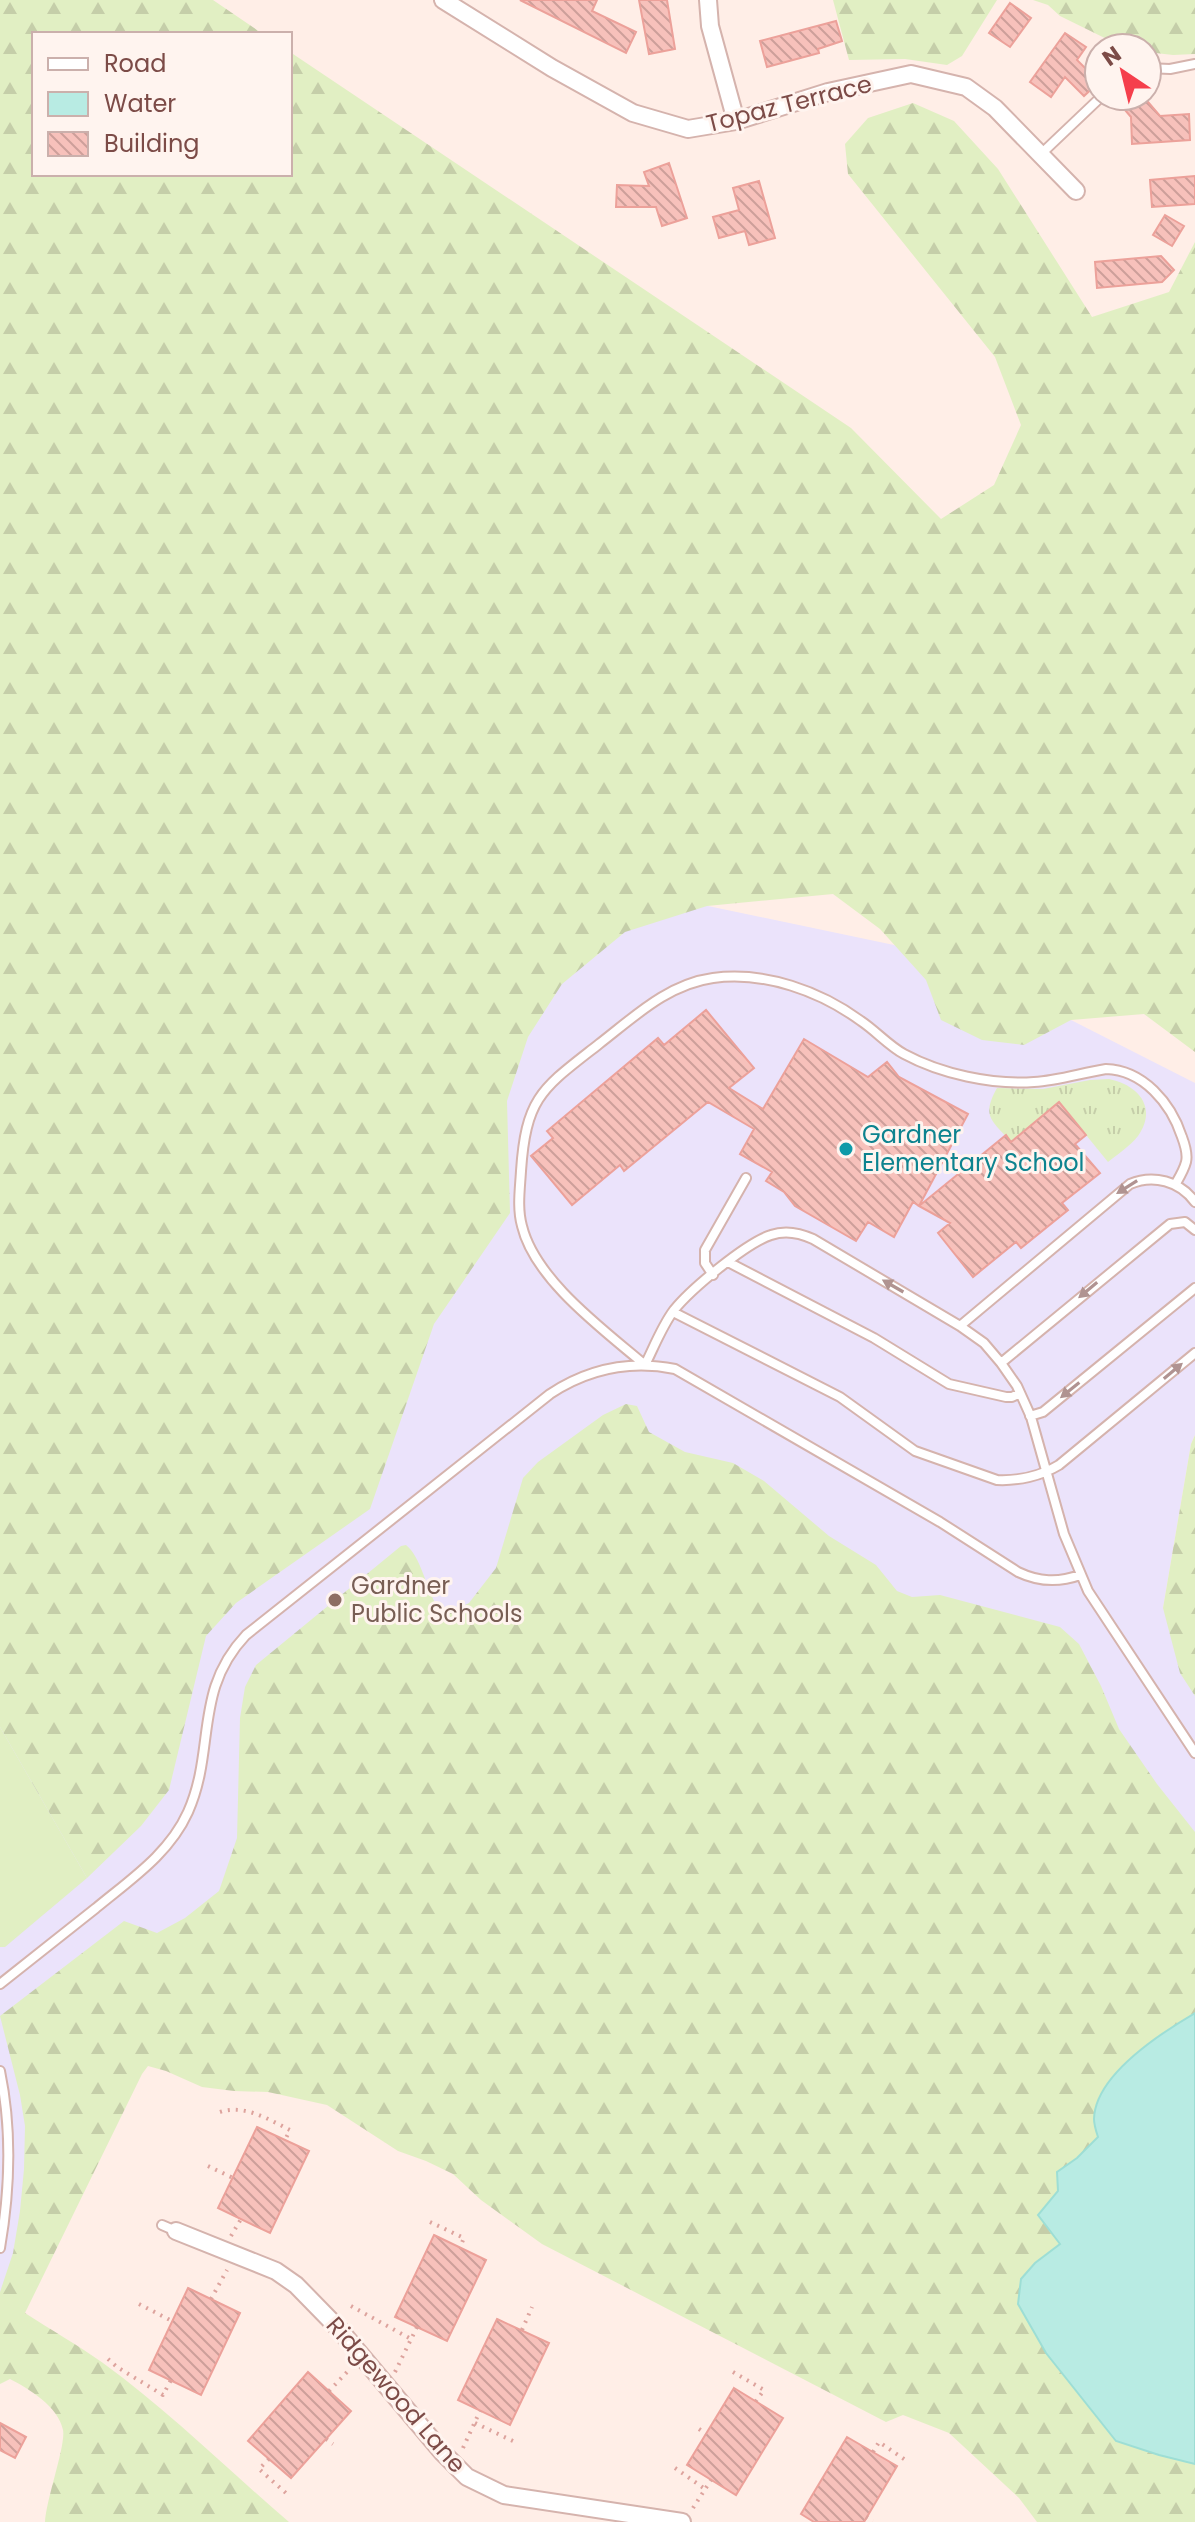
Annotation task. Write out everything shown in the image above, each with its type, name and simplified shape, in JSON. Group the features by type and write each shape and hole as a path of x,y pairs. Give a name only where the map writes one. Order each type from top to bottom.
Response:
{"street":[{"name":"Topaz Terrace","path":"443,0 552,68 633,113 688,129 736,121 828,92 911,74 966,87 995,108 1076,191"},
{"path":"708,0 710,26 736,121"},
{"name":"Ridgewood Lane","path":"169,2228 276,2271 296,2285 363,2356 455,2466 474,2481 504,2495 686,2516"}],"lane":[{"path":"1163,69 1195,64"},
{"path":"1040,155 1085,112"},
{"path":"645,1365 571,1301 534,1252 520,1219 523,1149 532,1109 542,1092 648,1006 693,982 749,977 788,985 850,1013 903,1053 960,1074 1031,1082 1106,1069 1126,1073 1146,1084 1165,1102 1180,1129 1186,1160 1175,1185"},
{"path":"713,1275 705,1263 705,1250 746,1178"},
{"path":"960,1326 1122,1188 1135,1181 1148,1178 1175,1185 1195,1202"},
{"path":"1001,1363 1170,1224 1185,1222 1195,1230"},
{"path":"645,1365 673,1312 686,1297 749,1246 771,1235 790,1232 803,1234 960,1326 984,1343 1020,1393 1080,1575 1094,1602 1195,1753"},
{"path":"728,1262 874,1338 949,1384 1006,1397 1020,1393"},
{"path":"1030,1416 1043,1412 1195,1288"},
{"path":"673,1312 840,1397 915,1451 997,1480 1046,1472 1070,1456 1195,1353"},
{"path":"0,1984 146,1867 172,1841 195,1795 215,1683 229,1656 246,1635 550,1394 583,1376 615,1367 645,1365 675,1369 1030,1577 1054,1581 1080,1575"},
{"path":"0,2071 8,2142 0,2248"}],"path":[{"path":"220,2112 237,2109 266,2118 290,2130 285,2140"},
{"path":"208,2166 233,2178"},
{"path":"430,2222 464,2238 460,2247"},
{"path":"211,2299 235,2253"},
{"path":"139,2304 172,2321"},
{"path":"351,2306 411,2339"},
{"path":"522,2330 532,2307"},
{"path":"388,2386 417,2327"},
{"path":"329,2391 363,2356"},
{"path":"108,2359 163,2395 171,2380"},
{"path":"733,2372 764,2390 756,2401"},
{"path":"455,2466 480,2411"},
{"path":"475,2423 515,2442"},
{"path":"699,2429 706,2434"},
{"path":"326,2439 333,2444"},
{"path":"873,2452 879,2442 907,2461"},
{"path":"269,2459 259,2469 287,2494"},
{"path":"675,2468 705,2489"},
{"path":"686,2516 711,2480"},
{"path":"866,2517 873,2521"}],"shaded area":[{"name":"Gardner Public Schools","path":"627,889 894,945 1071,1020 1195,1083 1195,1435 1163,1608 1195,1632 1195,1854 146,2026 0,2316 0,1432"}],"green space":[{"path":"0,0 213,0 260,32 32,32 32,176 292,176 292,53 851,428 941,519 994,485 1021,425 995,357 848,174 845,144 868,118 913,103 954,121 998,169 1092,317 1169,292 1195,242 1195,1052 1144,1014 1071,1020 1024,1045 982,1040 941,1020 926,980 880,929 833,894 707,906 625,932 562,984 528,1037 507,1101 510,1213 434,1324 370,1509 236,1603 206,1636 169,1790 141,1826 87,1878 0,1727"},
{"path":"833,0 997,0 962,56 947,65 905,59 849,60"},
{"path":"1033,0 1195,0 1195,54 1163,54 1163,32 1092,32 1060,16 1048,5"},
{"path":"1109,1079 1136,1092 1142,1099 1146,1116 1138,1136 1108,1162 1060,1103 1011,1142 994,1123 989,1112 997,1088 1043,1089"},
{"path":"626,1404 637,1406 649,1432 685,1452 733,1463 764,1481 829,1536 876,1565 897,1591 912,1597 940,1595 1060,1627 1079,1644 1119,1729 1195,1832 1195,2013 1148,2043 1105,2086 1097,2102 1094,2119 1098,2137 1057,2172 1058,2191 1038,2215 1060,2244 1035,2263 1116,2441 1195,2464 1195,2522 1037,2522 1019,2498 949,2433 903,2415 886,2422 542,2244 481,2200 453,2174 398,2151 327,2105 268,2092 202,2087 148,2066 25,2313 94,2356 127,2381 289,2522 45,2522 62,2448 63,2430 55,2413 34,2393 10,2379 0,2384 0,2292 13,2253 20,2211 25,2126 0,2016 124,1921 157,1933 185,1918 219,1891 237,1838 240,1718 245,1687 256,1665 401,1546 406,1545 416,1557 437,1606 455,1610 469,1603 496,1568 523,1478 538,1462 603,1415"},
{"path":"1195,1435 1195,1696 1180,1673 1163,1608"},
{"path":"0,1727 87,1878 5,1947 0,1947"}],"water":[{"path":"1195,2013 1195,2464 1116,2441 1046,2353 1018,2304 1021,2279 1035,2263 1060,2244 1038,2215 1058,2191 1057,2172 1098,2137 1094,2119 1105,2087 1132,2057"}],"building":[{"path":"520,0 597,0 592,11 636,32 626,53"},
{"path":"639,0 667,0 675,49 649,54"},
{"path":"1010,3 1031,18 1010,47 989,33"},
{"path":"836,21 842,41 818,49 819,53 767,67 760,41"},
{"path":"1065,33 1083,45 1077,60 1083,66 1083,95 1065,77 1051,97 1030,82"},
{"path":"1127,112 1157,112 1160,116 1189,114 1190,140 1132,144 1131,117"},
{"path":"669,163 687,218 662,226 656,207 616,207 617,185 649,186 644,172"},
{"path":"1195,176 1195,204 1152,207 1150,180"},
{"path":"759,181 775,238 749,245 745,231 719,238 713,217 739,210 733,188"},
{"path":"1165,215 1184,226 1172,246 1153,235"},
{"path":"1161,256 1174,270 1162,282 1097,288 1095,262"},
{"name":"Gardner Elementary School","path":"706,1010 754,1068 729,1088 763,1109 804,1039 868,1077 887,1062 899,1077 968,1114 919,1206 913,1202 894,1237 868,1222 856,1241 795,1206 784,1192 766,1181 772,1172 740,1154 754,1129 708,1102 624,1171 620,1165 572,1205 531,1156 553,1138 547,1131 658,1038 664,1045"},
{"path":"1059,1102 1086,1135 1075,1144 1100,1173 1062,1203 1068,1210 1021,1248 1016,1242 973,1277 938,1233 950,1223 919,1206 1006,1135 1011,1142"},
{"path":"257,2127 309,2151 270,2233 218,2208"},
{"path":"434,2235 486,2260 447,2341 395,2317"},
{"path":"188,2288 240,2313 201,2395 149,2370"},
{"path":"497,2319 549,2343 510,2425 458,2400"},
{"path":"308,2372 351,2411 291,2478 248,2441"},
{"path":"734,2388 783,2418 736,2495 687,2465"},
{"path":"0,2423 26,2437 15,2458 0,2450"},
{"path":"847,2437 897,2466 864,2522 814,2522 801,2514"}],"place":[{"name":"Gardner Elementary School","path":"846,1149"},
{"name":"Gardner Public Schools","path":"335,1600"}]}
